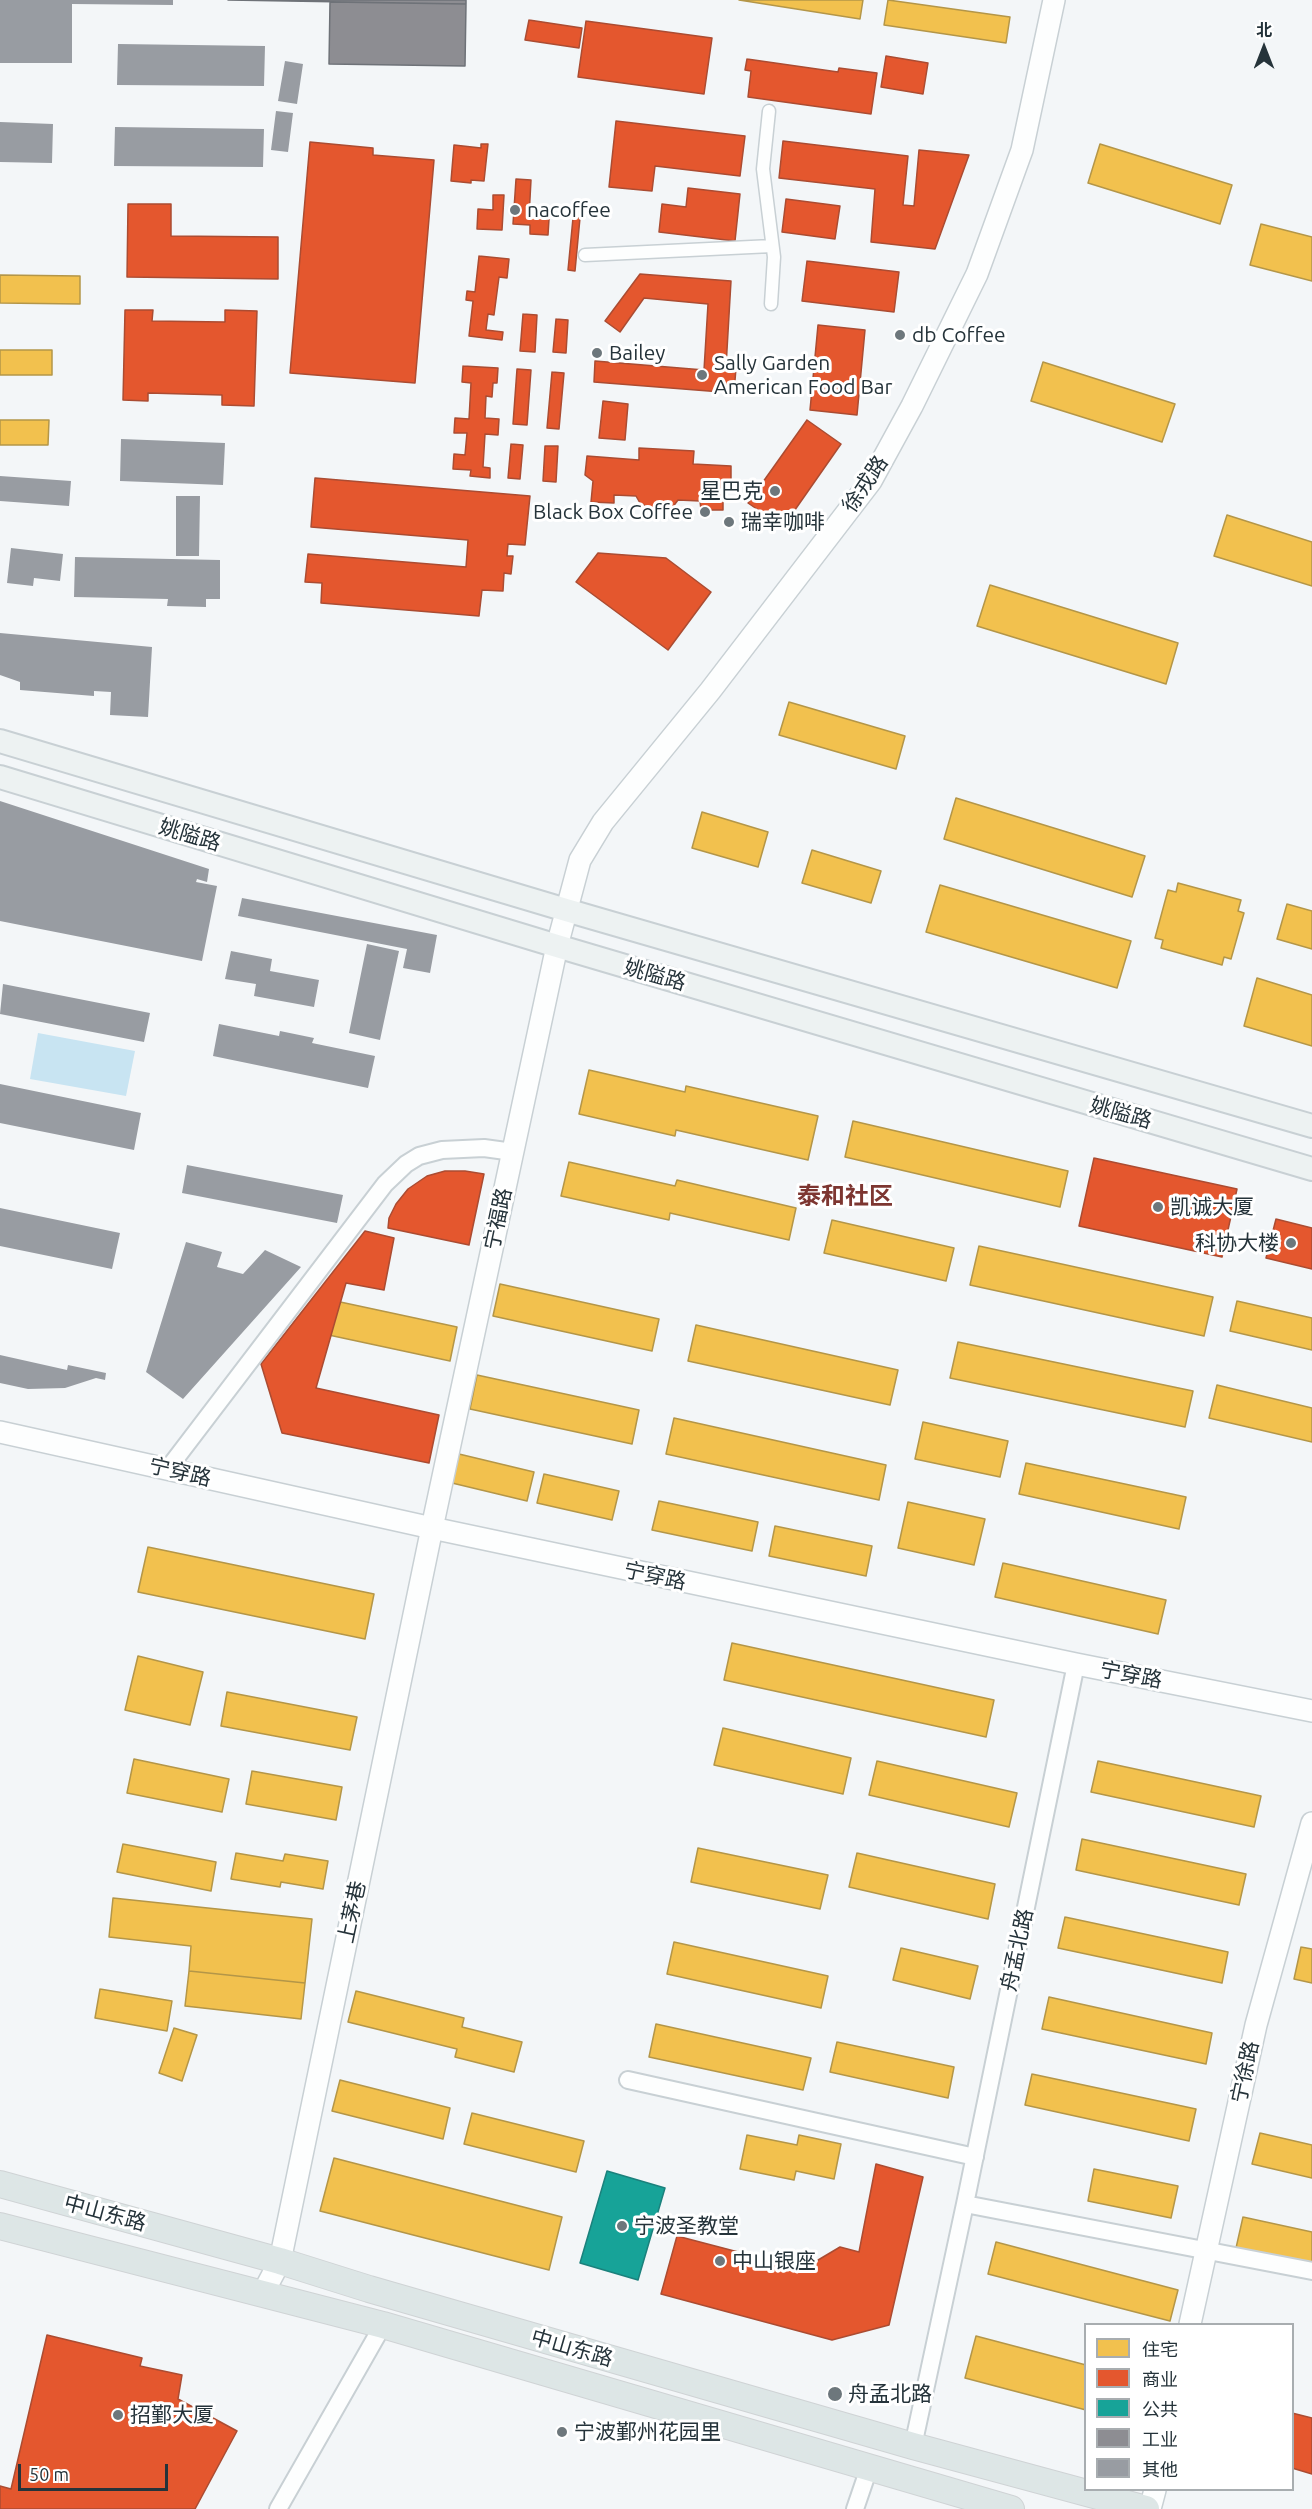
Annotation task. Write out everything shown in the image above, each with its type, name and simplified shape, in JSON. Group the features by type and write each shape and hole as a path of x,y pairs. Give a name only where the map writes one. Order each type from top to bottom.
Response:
{"main road":[{"name":"姚隘路","path":"0,741 566,910 1312,1126"},
{"name":"姚隘路","path":"0,777 557,946 1312,1169"},
{"name":"中山东路","path":"0,2184 280,2261 380,2293 913,2446 1146,2509"},
{"name":"中山东路","path":"0,2226 383,2325 1011,2509"}],"street":[{"name":"徐戎路","path":"566,910 580,860 603,822 710,691 871,481 912,406 977,274 1022,150 1054,0"},
{"path":"770,111 763,169 774,257 771,304"},
{"path":"585,255 772,246"},
{"name":"宁福路","path":"432,1528 566,910"},
{"path":"167,1470 385,1184 406,1164 419,1156 452,1149 484,1148 513,1152"},
{"name":"宁穿路","path":"0,1432 432,1528 1076,1664 1312,1711"},
{"name":"上茅巷","path":"263,2293 280,2261 432,1528"},
{"name":"舟孟北路","path":"913,2446 966,2204 1076,1664"},
{"name":"宁徐路","path":"1190,2323 1256,2025 1312,1823"},
{"path":"628,2080 975,2157"},
{"path":"966,2204 1312,2271"},
{"path":"278,2509 383,2325"},
{"path":"855,2509 868,2468"},
{"path":"1150,2509 1155,2491"}],"shaded area":[{"path":"38,1033 135,1051 126,1096 30,1079"}],"building: 住宅":[{"path":"739,0 863,0 860,19"},
{"path":"888,0 1010,17 1006,43 884,25"},
{"path":"1100,144 1232,185 1220,224 1088,183"},
{"path":"1261,224 1312,237 1312,281 1250,265"},
{"path":"0,275 80,276 80,304 0,303"},
{"path":"0,350 52,350 52,375 0,375"},
{"path":"1043,362 1175,404 1162,442 1031,401"},
{"path":"0,420 49,420 48,445 0,445"},
{"path":"1227,515 1312,542 1312,586 1214,556"},
{"path":"990,585 1178,643 1166,684 977,626"},
{"path":"789,702 905,736 896,769 779,735"},
{"path":"956,798 1145,856 1132,897 944,839"},
{"path":"702,812 768,832 758,867 692,848"},
{"path":"812,850 881,871 871,903 802,883"},
{"path":"1178,883 1241,900 1238,911 1244,913 1231,959 1224,957 1222,965 1161,948 1163,940 1155,938 1168,890 1176,892"},
{"path":"940,885 1131,941 1117,988 926,932"},
{"path":"1287,904 1312,911 1312,949 1277,939"},
{"path":"1257,978 1312,995 1312,1046 1244,1026"},
{"path":"589,1070 685,1092 686,1086 818,1116 808,1160 676,1130 675,1136 579,1114"},
{"path":"853,1121 1068,1171 1060,1207 845,1157"},
{"path":"569,1162 675,1186 677,1180 796,1208 789,1240 670,1213 669,1220 561,1196"},
{"path":"832,1220 954,1248 946,1281 824,1253"},
{"path":"979,1246 1213,1297 1204,1336 970,1285"},
{"path":"500,1284 659,1319 652,1351 493,1316"},
{"path":"317,1297 457,1327 450,1361 310,1331"},
{"path":"1237,1301 1312,1318 1312,1350 1230,1331"},
{"path":"696,1325 898,1370 890,1405 688,1361"},
{"path":"958,1342 1193,1391 1185,1427 950,1378"},
{"path":"477,1375 639,1410 632,1444 470,1409"},
{"path":"1217,1385 1312,1408 1312,1442 1209,1418"},
{"path":"296,1386 436,1418 428,1454 288,1423"},
{"path":"674,1418 886,1465 879,1500 666,1454"},
{"path":"923,1422 1008,1441 1000,1477 915,1459"},
{"path":"459,1454 534,1472 527,1501 452,1483"},
{"path":"1026,1463 1186,1497 1179,1529 1019,1494"},
{"path":"544,1474 619,1491 612,1520 537,1503"},
{"path":"659,1501 758,1522 752,1551 652,1530"},
{"path":"908,1502 985,1519 974,1565 898,1548"},
{"path":"775,1526 872,1546 866,1576 769,1556"},
{"path":"148,1547 374,1594 365,1639 138,1592"},
{"path":"1003,1563 1166,1600 1158,1634 995,1597"},
{"path":"732,1643 994,1700 986,1737 724,1680"},
{"path":"138,1656 203,1672 190,1725 125,1710"},
{"path":"227,1692 357,1717 350,1750 221,1726"},
{"path":"723,1728 851,1758 843,1794 714,1765"},
{"path":"134,1759 229,1779 222,1812 127,1793"},
{"path":"877,1761 1017,1793 1009,1827 869,1795"},
{"path":"1098,1761 1261,1796 1254,1827 1091,1792"},
{"path":"252,1771 342,1787 336,1820 246,1804"},
{"path":"1082,1839 1246,1874 1239,1905 1076,1870"},
{"path":"123,1844 216,1862 211,1891 117,1872"},
{"path":"698,1848 828,1875 820,1909 691,1882"},
{"path":"236,1853 283,1861 285,1854 328,1861 323,1889 281,1882 280,1887 231,1879"},
{"path":"857,1853 995,1884 988,1919 849,1887"},
{"path":"113,1898 312,1919 305,1983 189,1971 191,1946 109,1937"},
{"path":"1065,1917 1228,1952 1222,1983 1058,1948"},
{"path":"674,1942 828,1976 821,2008 667,1974"},
{"path":"1301,1947 1312,1949 1312,1983 1294,1979"},
{"path":"901,1948 978,1966 970,1999 893,1980"},
{"path":"189,1971 305,1983 301,2019 185,2006"},
{"path":"100,1989 172,2001 167,2031 95,2018"},
{"path":"356,1991 464,2018 462,2027 522,2042 514,2072 455,2057 457,2049 348,2022"},
{"path":"1049,1997 1212,2033 1206,2064 1042,2029"},
{"path":"656,2024 811,2058 803,2090 649,2057"},
{"path":"174,2028 197,2035 182,2081 159,2073"},
{"path":"837,2042 954,2067 948,2098 830,2072"},
{"path":"1032,2074 1196,2109 1189,2141 1025,2105"},
{"path":"340,2080 450,2108 443,2139 332,2111"},
{"path":"472,2113 584,2141 576,2172 464,2144"},
{"path":"1260,2133 1312,2145 1312,2178 1252,2164"},
{"path":"747,2135 797,2145 799,2135 841,2144 834,2179 796,2171 794,2180 740,2169"},
{"path":"334,2158 562,2217 549,2270 320,2211"},
{"path":"1094,2169 1178,2186 1171,2218 1088,2201"},
{"path":"1243,2217 1312,2232 1312,2264 1236,2248"},
{"path":"996,2242 1178,2290 1170,2321 988,2274"},
{"path":"976,2336 1084,2364 1084,2409 965,2378"}],"building: 商业":[{"path":"529,20 582,28 579,48 525,40"},
{"path":"586,21 712,38 704,94 578,77"},
{"path":"886,56 928,63 923,94 881,87"},
{"path":"747,59 838,72 839,68 877,73 871,114 748,97 751,71 745,70"},
{"path":"616,121 745,136 740,176 655,166 652,191 609,187"},
{"path":"783,141 908,156 903,205 914,206 919,150 969,155 935,249 871,242 875,189 779,178"},
{"path":"310,142 373,148 373,155 434,160 415,383 290,373"},
{"path":"481,144 488,144 484,181 471,180 471,183 451,181 454,145 481,148"},
{"path":"516,179 531,180 529,217 549,219 548,235 530,234 530,225 513,224"},
{"path":"688,188 740,194 735,241 659,232 662,204 686,207"},
{"path":"493,195 504,195 502,230 477,229 478,209 493,210"},
{"path":"786,199 840,206 835,239 782,232"},
{"path":"128,204 171,204 171,236 278,237 278,279 127,277"},
{"path":"573,218 580,218 575,271 568,270"},
{"path":"479,256 509,259 507,278 499,277 494,315 488,314 486,330 503,332 502,340 469,336 473,301 466,300 467,291 475,292"},
{"path":"807,261 899,272 894,312 802,301"},
{"path":"640,274 731,281 726,367 736,368 734,393 594,382 595,361 704,370 708,304 644,298 620,332 605,321"},
{"path":"125,310 153,310 152,321 225,322 225,310 257,311 254,406 222,405 222,395 148,393 148,401 123,400"},
{"path":"523,314 537,315 535,352 520,351"},
{"path":"556,319 568,320 566,353 553,352"},
{"path":"818,325 865,330 857,415 810,410"},
{"path":"463,366 498,368 497,383 493,383 492,397 486,396 485,418 499,419 498,435 485,434 483,467 490,468 490,478 470,476 471,470 453,469 454,454 465,455 467,433 454,433 455,418 469,419 471,383 462,382"},
{"path":"517,369 531,370 527,425 513,424"},
{"path":"552,372 564,373 559,429 547,428"},
{"path":"603,401 628,404 625,440 599,438"},
{"path":"807,420 841,444 783,527 748,503"},
{"path":"511,444 523,445 520,479 508,478"},
{"path":"545,446 558,446 556,482 543,481"},
{"path":"639,448 694,451 693,464 731,466 731,487 723,492 723,510 701,510 700,501 678,500 672,508 653,510 640,503 636,496 614,495 614,503 591,502 593,481 585,475 587,456 639,460"},
{"path":"315,478 530,496 525,545 508,544 507,556 513,556 511,574 504,573 503,591 482,590 479,616 321,603 322,583 305,582 308,554 466,567 468,540 311,527"},
{"path":"598,553 666,558 711,592 668,650 576,582"},
{"name":"凯诚大厦","path":"1094,1158 1237,1189 1222,1257 1079,1226"},
{"path":"445,1171 484,1174 469,1245 388,1228 389,1218 396,1204 408,1189 427,1176"},
{"name":"科协大楼","path":"1276,1219 1312,1228 1312,1269 1266,1258"},
{"path":"365,1231 394,1238 384,1290 346,1283 316,1388 439,1415 429,1463 282,1433 261,1364"},
{"name":"中山银座","path":"876,2164 923,2177 889,2325 832,2340 661,2294 677,2236 803,2269 840,2247 859,2252"},
{"name":"招鄞大厦","path":"47,2335 142,2358 140,2366 182,2375 178,2399 237,2431 195,2509 0,2509 0,2486 11,2489"},
{"path":"1294,2414 1312,2418 1312,2474 1294,2469"}],"building: 公共":[{"name":"宁波圣教堂","path":"607,2171 665,2188 638,2280 580,2263"}],"building: 工业":[{"path":"228,0 466,0 466,4"},
{"path":"330,2 466,4 465,66 329,64"}],"building: 其他":[{"path":"0,0 173,0 173,5 72,4 72,63 0,63"},
{"path":"118,44 265,46 264,86 117,85"},
{"path":"285,61 303,64 297,104 278,101"},
{"path":"276,111 293,113 288,152 271,150"},
{"path":"0,122 53,124 52,163 0,162"},
{"path":"115,127 264,129 263,167 114,166"},
{"path":"121,439 225,443 223,485 120,481"},
{"path":"0,476 71,481 69,506 0,501"},
{"path":"176,496 200,496 199,556 176,556"},
{"path":"11,548 63,554 60,581 34,578 33,586 7,583"},
{"path":"75,557 220,560 220,599 206,599 206,607 167,606 168,599 74,597"},
{"path":"0,633 152,647 148,717 110,715 111,692 94,691 94,696 20,690 20,682 0,675"},
{"path":"0,801 209,869 207,882 197,879 196,882 217,886 202,961 0,921"},
{"path":"242,898 437,935 430,973 403,968 407,949 238,916"},
{"path":"367,944 399,951 380,1040 349,1033"},
{"path":"231,951 272,959 270,971 319,980 314,1007 254,996 256,984 225,979"},
{"path":"3,984 150,1013 144,1042 0,1014"},
{"path":"219,1024 279,1036 280,1031 314,1038 312,1043 375,1056 368,1088 213,1056"},
{"path":"0,1084 141,1113 134,1150 0,1123"},
{"path":"187,1165 343,1195 337,1223 182,1193"},
{"path":"0,1208 120,1233 112,1269 0,1246"},
{"path":"186,1242 222,1252 217,1267 243,1274 265,1250 301,1267 183,1399 146,1372"},
{"path":"0,1355 67,1370 68,1365 106,1373 105,1380 96,1378 65,1388 28,1389 0,1383"}],"place":[{"name":"nacoffee","path":"515,210"},
{"name":"db Coffee","path":"900,335"},
{"name":"Bailey","path":"597,353"},
{"name":"Sally Garden American Food Bar","path":"702,375"},
{"name":"星巴克","path":"775,491"},
{"name":"Black Box Coffee","path":"705,512"},
{"name":"瑞幸咖啡","path":"729,522"},
{"name":"凯诚大厦","path":"1158,1207"},
{"name":"科协大楼","path":"1291,1243"},
{"name":"宁波圣教堂","path":"622,2226"},
{"name":"中山银座","path":"720,2261"},
{"name":"舟孟北路","path":"835,2394"},
{"name":"招鄞大厦","path":"118,2415"},
{"name":"宁波鄞州花园里","path":"562,2432"}],"district":[{"name":"泰和社区","path":"845,1196"}]}
